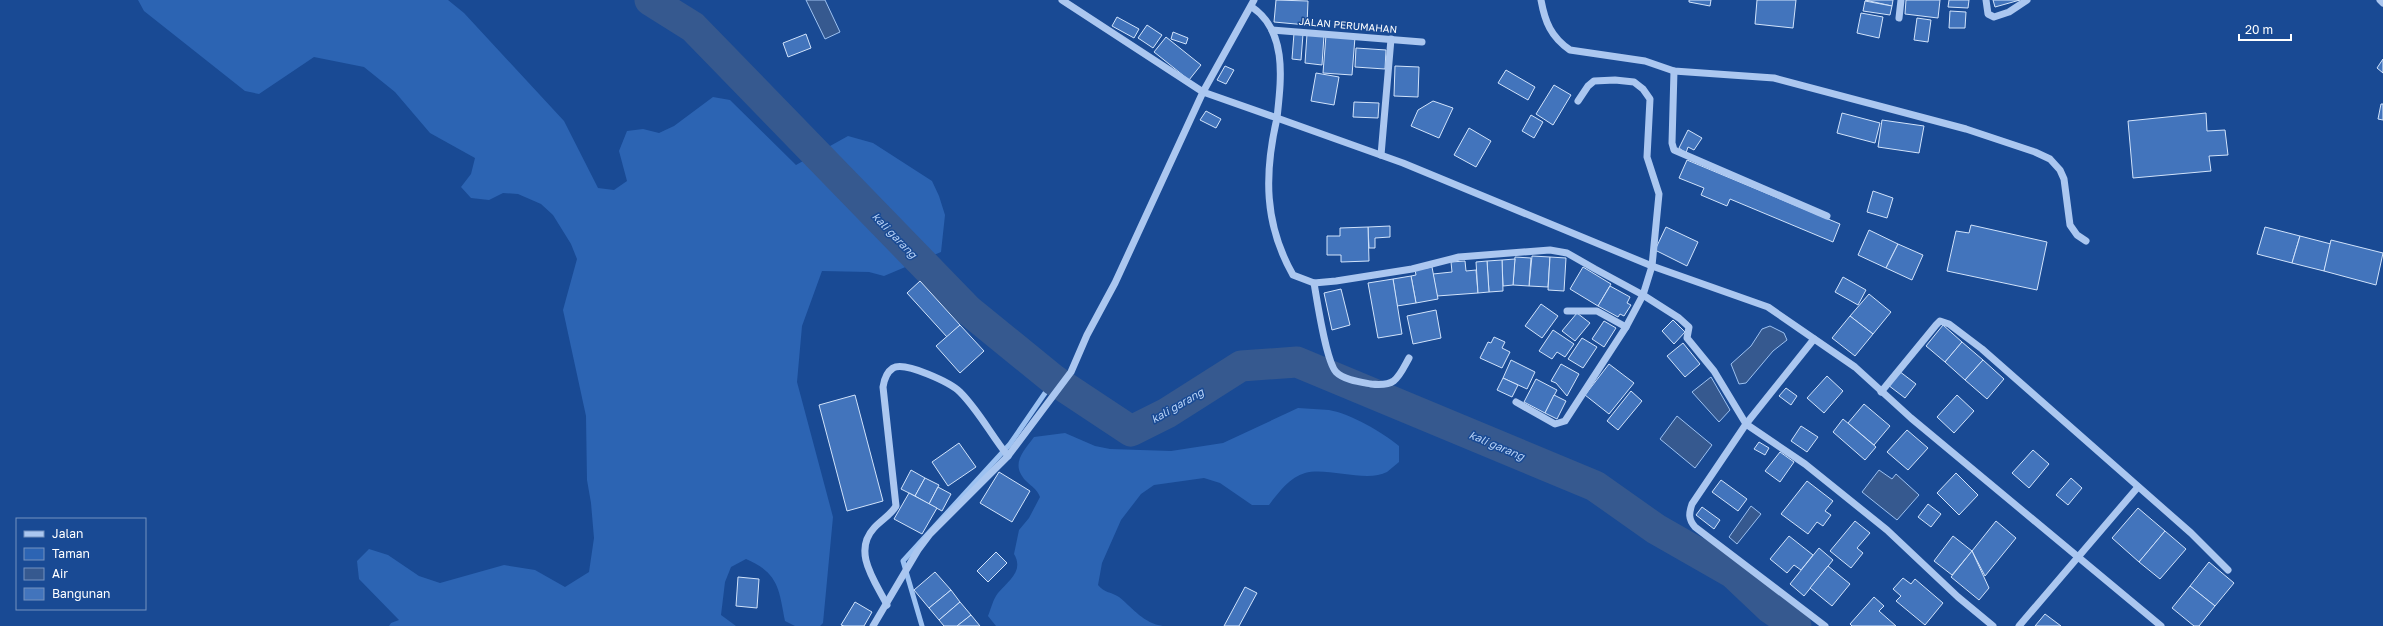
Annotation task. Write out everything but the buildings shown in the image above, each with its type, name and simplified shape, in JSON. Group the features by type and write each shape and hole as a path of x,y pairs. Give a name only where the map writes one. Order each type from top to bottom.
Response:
{"street":[{"path":"1062,0 1203,92 1381,155 1652,266 1768,307 1855,367 1881,392 2078,559 2161,626"},
{"path":"1541,0 1550,32 1561,44 1570,50 1645,61 1674,71 1774,78 1966,129 2035,152 2050,159 2060,170 2065,187 2070,225 2078,235 2086,241"},
{"path":"1899,18 1901,0"},
{"path":"1986,0 1988,14 1994,17 2009,12 2027,0"},
{"path":"873,626 900,584 918,550 930,534 1007,454 1071,372 1087,335 1115,283 1203,92 1253,3 1269,22 1280,60 1281,82 1277,118 1270,149 1268,176 1275,235 1293,275 1314,283 1360,278 1459,257 1550,250 1567,253 1643,295 1679,318 1689,327 1687,338 1714,371 1746,424 1805,464 1887,530 1958,597 1993,626"},
{"name":"JALAN PERUMAHAN","path":"1272,30 1422,42"},
{"path":"1381,155 1391,39"},
{"path":"1674,71 1672,143 1674,150 1827,216"},
{"path":"1516,402 1555,424 1565,421 1626,327 1643,295 1652,266 1659,194 1647,157 1650,99 1644,89 1634,82 1615,80 1594,81 1588,86 1578,100"},
{"path":"1314,283 1330,361 1340,375 1368,384 1388,385 1397,380 1408,358"},
{"path":"1567,311 1597,311 1626,327"},
{"path":"1881,392 1936,325 1940,321 1945,321 1982,349 2191,533 2228,570"},
{"path":"1814,339 1746,424 1692,504 1689,514 1690,522 1825,626"},
{"path":"887,605 868,568 864,548 873,528 896,506 883,387 889,371 893,368 904,366 951,385 964,397 1007,454"},
{"path":"2019,626 2078,559 2138,487"}],"green space":[{"path":"138,0 448,0 464,13 564,121 598,188 614,190 627,181 619,151 627,131 643,129 659,133 674,126 713,97 730,100 796,165 848,136 873,143 932,181 945,215 941,252 884,276 869,272 822,271 802,326 797,382 833,517 823,623 820,626 795,626 785,621 779,591 776,584 765,570 746,559 731,567 725,582 721,615 736,626 389,626 391,623 399,620 359,579 357,561 369,549 388,555 419,576 440,583 504,565 535,570 565,587 589,572 594,538 591,503 587,480 586,416 563,310 577,259 571,244 553,215 541,204 518,194 503,193 489,200 471,198 461,187 471,174 475,158 430,133 395,92 364,67 314,57 259,94 245,91 144,11"},
{"path":"1298,408 1338,412 1366,424 1399,446 1399,462 1387,472 1379,475 1358,476 1325,472 1305,473 1289,482 1269,505 1252,505 1220,483 1204,478 1154,485 1141,494 1121,520 1102,563 1098,585 1103,590 1119,597 1144,619 1163,626 996,626 988,616 996,595 1014,575 1017,560 1014,554 1019,530 1029,518 1040,497 1036,490 1021,475 1019,469 1022,453 1034,437 1065,433 1095,446 1110,449 1171,451 1223,443"}],"water":[{"path":"806,0 825,0 840,32 825,39"},
{"path":"1770,326 1784,333 1787,340 1773,351 1746,383 1739,384 1731,364 1751,346 1762,329"},
{"path":"1711,377 1730,410 1719,422 1692,392"},
{"path":"1677,416 1712,445 1695,468 1660,439"},
{"path":"1879,470 1892,479 1896,474 1919,495 1897,520 1862,492"},
{"path":"1751,506 1761,514 1737,544 1729,537"}],"waterway":[{"name":"kali garang","path":"650,0 693,27 968,310 1054,380 1131,431 1167,413 1241,366 1297,362 1595,486 1656,529 1733,573 1770,608 1796,626"},
{"path":"922,626 903,561 1010,444 1054,380"}]}
